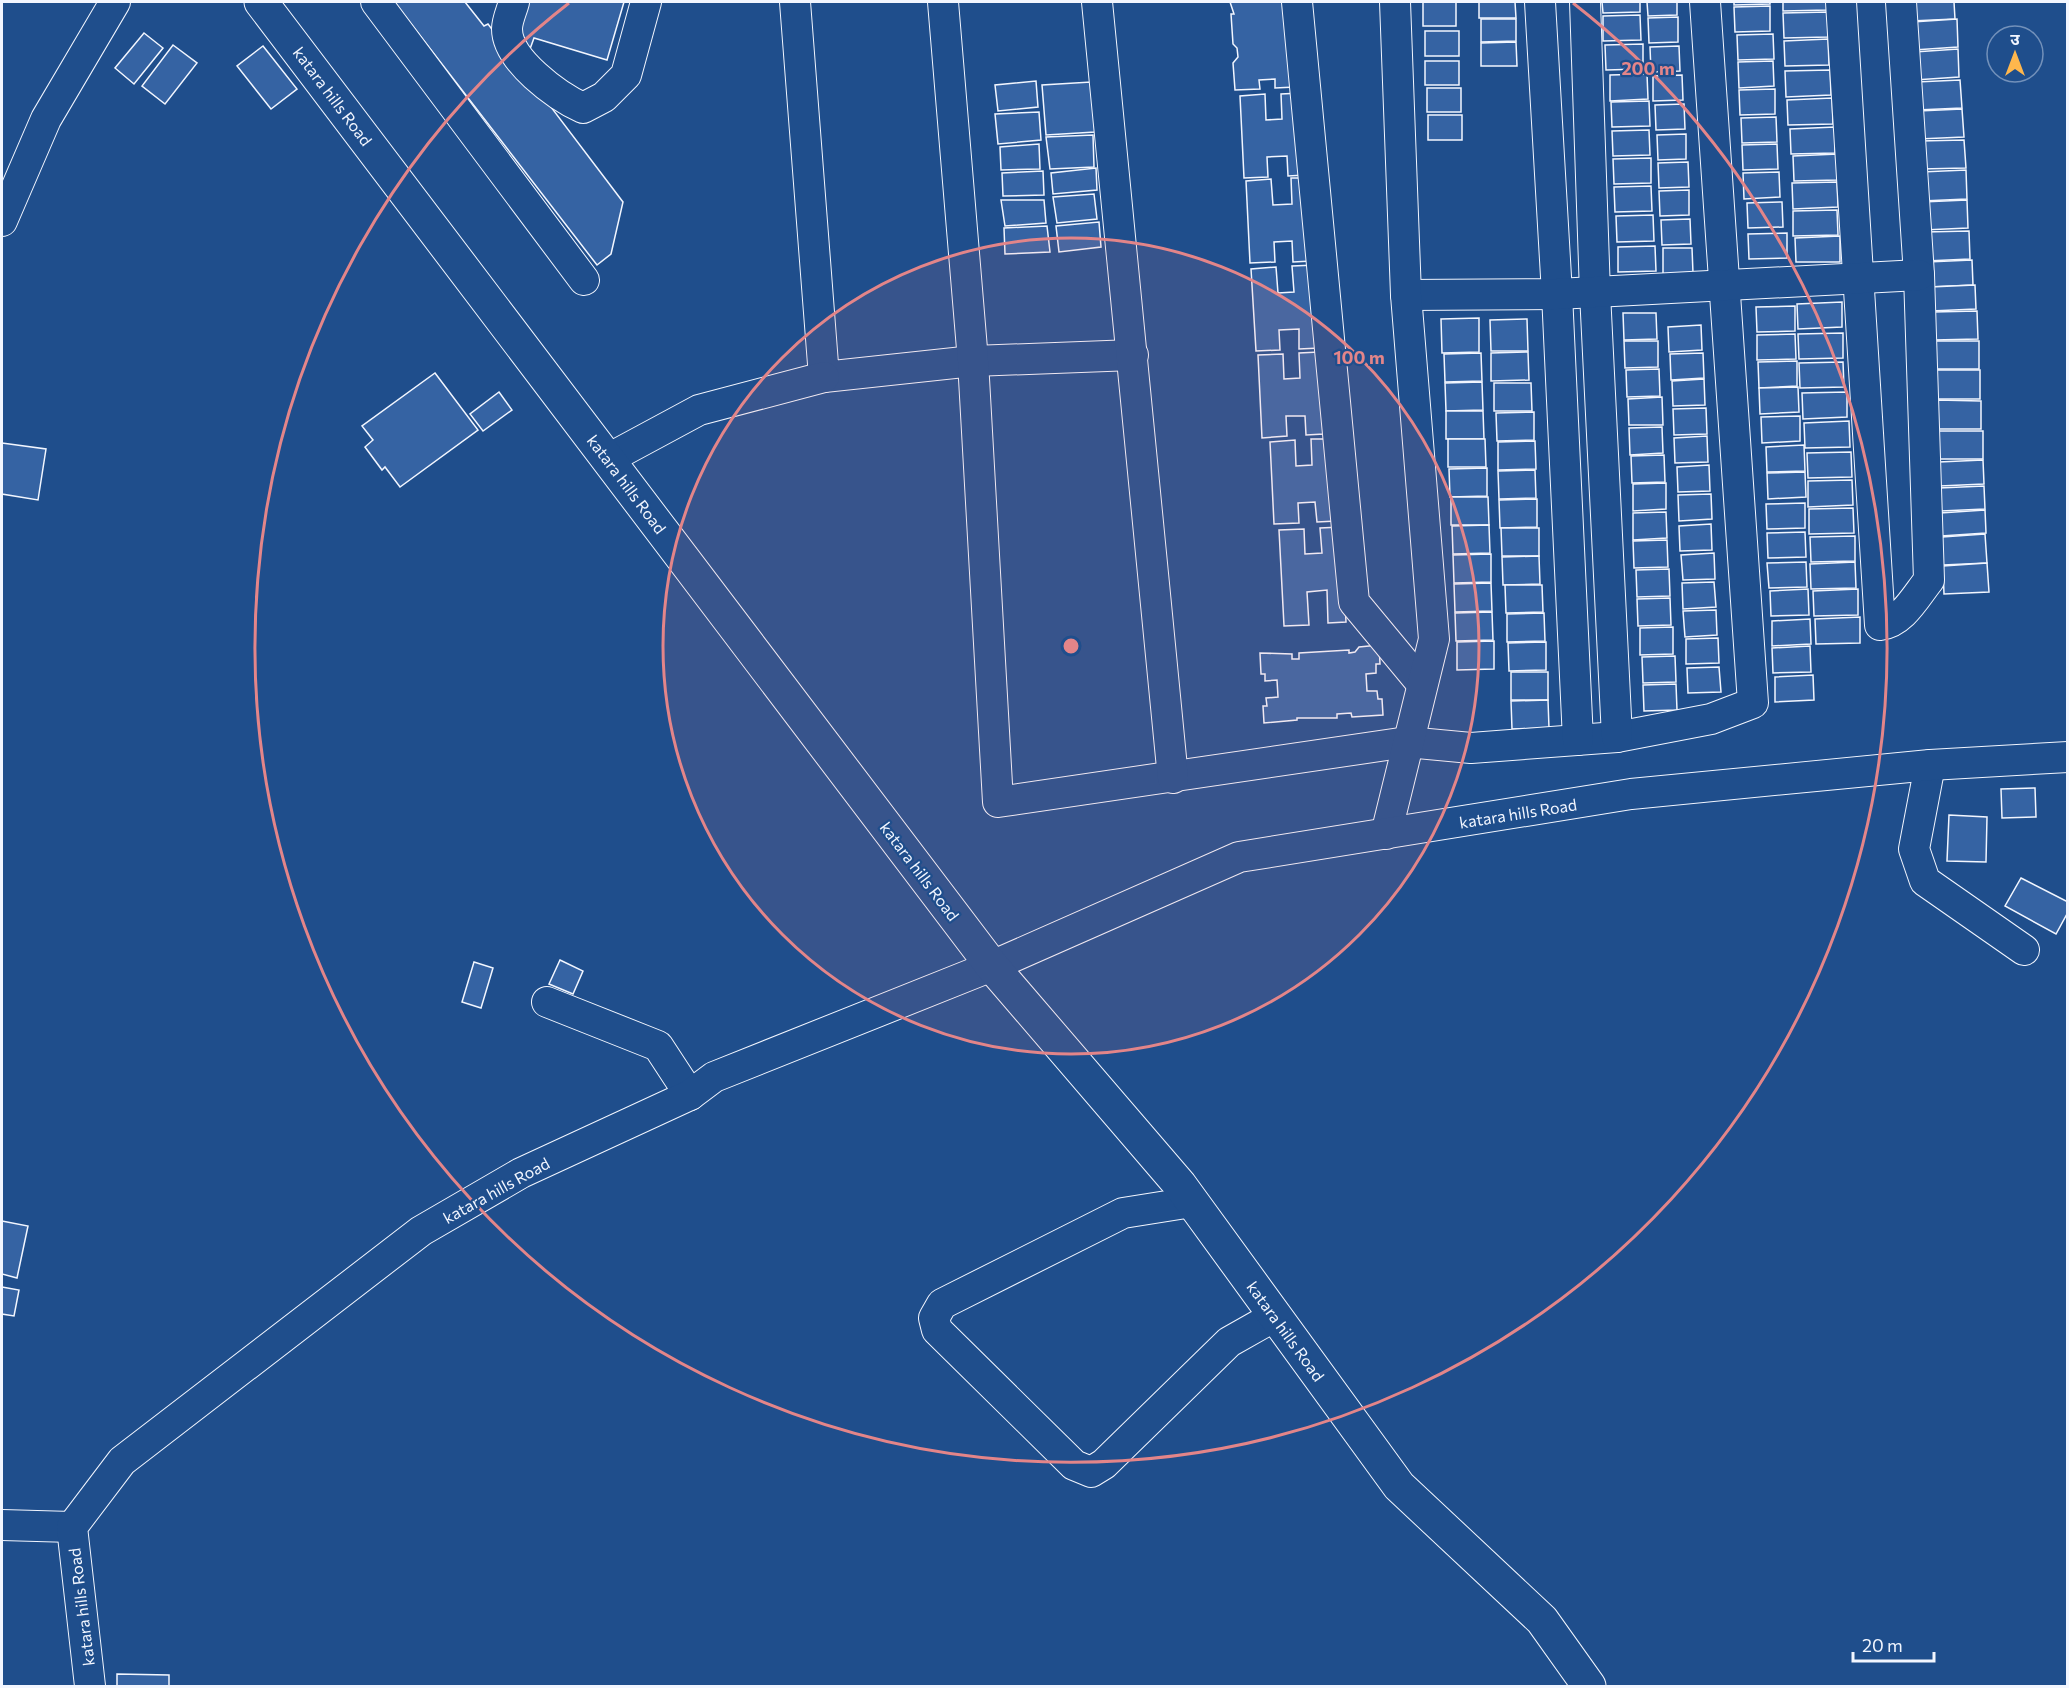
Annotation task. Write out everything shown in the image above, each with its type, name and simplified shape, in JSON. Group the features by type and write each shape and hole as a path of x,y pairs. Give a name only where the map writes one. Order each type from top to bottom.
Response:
{"main road":[{"name":"katara hills Road","path":"261,2 992,966 1192,1202 1399,1486 1542,1620 1589,1686"}],"street":[{"path":"2,220 46,119 115,2"},
{"path":"376,2 584,280"},
{"path":"514,2 507,28 510,46 529,69 566,100 583,108 604,97 626,75 646,2"},
{"path":"795,2 824,377"},
{"path":"943,2 973,361 998,802 1407,742 1471,748 1617,737 1711,718 1753,703 1705,2"},
{"path":"1097,2 1173,778"},
{"path":"1297,2 1354,602 1422,684"},
{"path":"1386,834 1434,639 1406,295 1395,2"},
{"path":"1540,2 1557,294 1578,740"},
{"path":"1585,2 1595,293 1617,737"},
{"path":"1841,2 1880,625 1887,624 1904,612 1929,580 1919,275 1901,2"},
{"path":"1406,295 1595,293 1919,275"},
{"path":"608,459 699,410 824,377 973,361 1133,355"},
{"name":"katara hills Road","path":"90,1686 72,1527 122,1461 421,1231 521,1173 690,1095 714,1077 992,966 1239,857 1631,794 1930,765 2067,757"},
{"path":"1930,765 1914,849 1925,881 2024,950"},
{"path":"547,1002 658,1046 690,1095"},
{"path":"1192,1202 1123,1213 942,1304 934,1318 937,1330 1074,1465 1091,1472 1104,1464 1229,1342 1275,1316"},
{"name":"katara hills Road","path":"2,1525 72,1527"}],"building":[{"path":"394,2 465,2 484,26 488,24 623,202 611,254 597,265"},
{"path":"524,2 624,2 607,60 534,38 530,49 513,43"},
{"path":"1230,2 1291,2 1295,87 1275,88 1275,79 1259,80 1260,89 1235,90 1233,63 1238,57 1237,48 1233,44 1231,14 1234,14"},
{"path":"1423,2 1456,2 1456,26 1423,26"},
{"path":"1479,2 1515,2 1516,18 1479,18"},
{"path":"1602,2 1640,2 1640,12 1603,13"},
{"path":"1647,2 1677,2 1677,15 1648,16"},
{"path":"1734,2 1770,2 1770,4 1734,5"},
{"path":"1783,2 1827,2 1828,10 1783,11"},
{"path":"1909,2 1954,2 1955,19 1911,21"},
{"path":"1770,6 1770,31 1735,32 1734,7"},
{"path":"1828,12 1828,37 1784,38 1783,13"},
{"path":"1640,15 1641,40 1603,41 1603,16"},
{"path":"1678,17 1678,42 1649,43 1648,18"},
{"path":"1481,19 1516,19 1516,41 1481,42"},
{"path":"1957,19 1958,47 1914,50 1912,22"},
{"path":"1425,31 1459,31 1459,56 1425,56"},
{"path":"144,33 163,48 134,84 115,68"},
{"path":"1773,34 1774,59 1738,60 1737,35"},
{"path":"1828,39 1829,65 1785,66 1784,41"},
{"path":"1516,42 1517,66 1481,66 1481,43"},
{"path":"1643,44 1643,69 1606,70 1605,45"},
{"path":"173,45 197,63 165,104 142,86"},
{"path":"263,46 297,89 271,109 237,66"},
{"path":"1679,46 1680,71 1651,72 1650,47"},
{"path":"1958,49 1959,77 1915,80 1914,52"},
{"path":"1425,61 1459,61 1459,85 1425,85"},
{"path":"1773,61 1774,86 1739,88 1738,62"},
{"path":"1830,70 1831,95 1786,97 1785,71"},
{"path":"1647,74 1648,99 1610,101 1610,75"},
{"path":"1682,75 1683,100 1653,101 1653,76"},
{"path":"1960,80 1962,108 1917,110 1916,82"},
{"path":"1036,81 1038,107 998,111 995,85"},
{"path":"1091,82 1095,132 1046,135 1042,85"},
{"path":"1427,88 1461,88 1461,112 1427,112"},
{"path":"1775,89 1775,114 1740,115 1739,90"},
{"path":"1301,93 1306,175 1288,176 1287,156 1267,157 1268,177 1244,178 1240,96 1265,94 1266,120 1282,119 1281,94"},
{"path":"1832,98 1833,124 1788,125 1787,100"},
{"path":"1649,101 1650,126 1612,127 1611,102"},
{"path":"1684,104 1685,129 1656,130 1655,105"},
{"path":"1962,109 1964,137 1919,139 1918,111"},
{"path":"1039,112 1041,140 998,144 995,114"},
{"path":"1428,115 1462,115 1462,140 1428,140"},
{"path":"1776,117 1777,142 1742,143 1741,118"},
{"path":"1835,127 1835,153 1791,154 1790,129"},
{"path":"1649,130 1650,155 1613,156 1612,131"},
{"path":"1686,134 1686,159 1658,160 1657,135"},
{"path":"1093,135 1094,167 1050,169 1046,137"},
{"path":"1964,140 1966,168 1921,169 1920,141"},
{"path":"1039,144 1040,169 1001,170 1000,147"},
{"path":"1777,144 1778,169 1743,170 1742,145"},
{"path":"1838,154 1838,180 1794,181 1793,156"},
{"path":"1651,158 1651,183 1614,184 1613,159"},
{"path":"1688,162 1689,187 1659,188 1658,163"},
{"path":"1096,168 1097,190 1053,194 1051,173"},
{"path":"1966,170 1967,199 1922,201 1921,172"},
{"path":"1043,171 1044,195 1003,196 1002,173"},
{"path":"1779,172 1780,197 1744,199 1743,173"},
{"path":"1291,178 1308,178 1312,261 1293,262 1292,241 1274,242 1275,262 1250,263 1246,181 1271,179 1273,205 1292,204"},
{"path":"1837,182 1838,207 1793,209 1792,183"},
{"path":"1651,186 1652,211 1615,212 1614,187"},
{"path":"1689,190 1689,215 1660,216 1659,191"},
{"path":"1094,194 1097,219 1057,223 1053,197"},
{"path":"1001,200 1044,200 1046,223 1005,226"},
{"path":"1967,200 1968,228 1924,230 1922,202"},
{"path":"1782,202 1783,227 1748,228 1747,203"},
{"path":"1837,210 1838,235 1793,236 1793,211"},
{"path":"1653,215 1654,241 1617,242 1616,216"},
{"path":"1690,219 1691,244 1662,245 1661,220"},
{"path":"1099,222 1101,247 1059,252 1056,226"},
{"path":"1047,226 1050,252 1005,254 1004,228"},
{"path":"1969,231 1970,259 1926,261 1925,232"},
{"path":"1787,233 1787,258 1749,259 1748,234"},
{"path":"1840,236 1840,262 1796,262 1795,238"},
{"path":"1655,246 1656,271 1618,272 1618,247"},
{"path":"1663,248 1692,248 1693,273 1663,274"},
{"path":"1972,260 1973,285 1929,287 1927,262"},
{"path":"1316,265 1320,348 1299,349 1299,329 1279,330 1280,350 1256,351 1251,269 1276,267 1278,293 1294,292 1292,266"},
{"path":"1975,285 1976,309 1931,311 1930,287"},
{"path":"1842,302 1842,327 1798,329 1797,304"},
{"path":"1795,306 1795,331 1757,332 1756,307"},
{"path":"1977,311 1978,339 1934,340 1933,312"},
{"path":"1623,313 1656,313 1657,339 1624,340"},
{"path":"1479,318 1479,352 1442,353 1441,319"},
{"path":"1527,319 1528,351 1491,351 1490,320"},
{"path":"1701,325 1702,350 1669,352 1668,327"},
{"path":"1843,333 1843,358 1799,359 1798,334"},
{"path":"1795,334 1796,359 1757,360 1757,335"},
{"path":"1624,341 1658,341 1658,367 1625,368"},
{"path":"1934,341 1979,341 1979,369 1934,369"},
{"path":"1319,352 1324,434 1306,435 1305,416 1286,416 1287,436 1262,438 1258,355 1283,354 1284,379 1300,378 1299,353"},
{"path":"1528,352 1529,380 1491,381 1491,353"},
{"path":"1481,353 1482,381 1445,382 1444,354"},
{"path":"1703,353 1704,378 1671,380 1670,354"},
{"path":"1797,361 1797,386 1759,388 1758,362"},
{"path":"1843,362 1844,387 1800,388 1799,363"},
{"path":"1659,369 1660,396 1627,397 1626,370"},
{"path":"1936,370 1980,370 1980,399 1936,399"},
{"path":"435,373 478,430 400,487 385,467 382,470 365,447 373,440 362,426"},
{"path":"1704,379 1705,405 1673,406 1672,381"},
{"path":"1482,382 1483,410 1446,411 1445,383"},
{"path":"1494,383 1531,383 1532,411 1494,411"},
{"path":"1798,387 1799,412 1760,414 1759,388"},
{"path":"499,392 512,410 483,431 470,414"},
{"path":"1847,392 1847,417 1803,419 1802,393"},
{"path":"1662,397 1663,425 1629,425 1628,399"},
{"path":"1937,400 1981,401 1981,429 1937,429"},
{"path":"1706,408 1707,434 1674,435 1673,409"},
{"path":"1446,411 1483,411 1484,439 1446,439"},
{"path":"1534,412 1534,440 1497,441 1496,413"},
{"path":"1800,416 1800,441 1762,443 1761,417"},
{"path":"1849,421 1850,447 1805,448 1804,423"},
{"path":"1662,427 1663,453 1630,455 1629,428"},
{"path":"1939,431 1983,431 1983,459 1938,459"},
{"path":"1707,436 1708,462 1675,463 1674,438"},
{"path":"1311,439 1332,439 1336,521 1317,522 1315,502 1298,503 1299,523 1274,524 1270,442 1295,440 1296,466 1312,465"},
{"path":"1448,439 1485,439 1486,467 1448,467"},
{"path":"1535,441 1536,469 1498,470 1498,442"},
{"path":"2,443 46,449 38,500 2,494"},
{"path":"1804,445 1805,471 1767,472 1766,447"},
{"path":"1851,452 1852,477 1808,478 1807,453"},
{"path":"1664,455 1665,482 1632,483 1631,456"},
{"path":"1983,460 1984,484 1940,486 1939,462"},
{"path":"1709,465 1710,491 1678,492 1677,467"},
{"path":"1487,468 1487,496 1450,497 1449,469"},
{"path":"1535,470 1536,498 1499,499 1498,471"},
{"path":"1805,472 1806,497 1768,499 1767,473"},
{"path":"1852,480 1853,505 1808,507 1808,481"},
{"path":"1666,483 1666,509 1633,511 1633,484"},
{"path":"1984,486 1985,509 1941,511 1939,488"},
{"path":"1711,494 1712,519 1679,521 1678,495"},
{"path":"1451,497 1488,497 1489,525 1451,525"},
{"path":"1537,499 1537,527 1500,528 1499,500"},
{"path":"1805,503 1805,528 1767,529 1766,504"},
{"path":"1853,508 1854,533 1809,534 1809,509"},
{"path":"1985,510 1986,533 1941,536 1940,513"},
{"path":"1666,512 1667,538 1633,540 1633,513"},
{"path":"1711,524 1712,550 1680,551 1679,526"},
{"path":"1489,525 1490,553 1453,554 1452,526"},
{"path":"1341,527 1346,622 1328,623 1327,590 1307,592 1309,625 1284,626 1279,530 1304,529 1305,554 1322,553 1320,528"},
{"path":"1501,528 1539,528 1539,556 1502,556"},
{"path":"1805,532 1806,557 1768,558 1767,533"},
{"path":"1985,534 1987,563 1943,565 1942,537"},
{"path":"1855,536 1855,561 1811,562 1810,537"},
{"path":"1667,540 1668,567 1634,568 1633,541"},
{"path":"1714,553 1715,579 1683,580 1681,555"},
{"path":"1491,554 1491,582 1454,583 1453,555"},
{"path":"1539,556 1540,584 1503,585 1502,557"},
{"path":"1806,562 1807,587 1769,588 1767,563"},
{"path":"1855,562 1856,588 1811,589 1810,564"},
{"path":"1987,563 1989,592 1944,594 1943,566"},
{"path":"1669,569 1670,596 1637,597 1636,570"},
{"path":"1714,582 1716,607 1683,609 1682,583"},
{"path":"1491,583 1492,611 1455,612 1454,584"},
{"path":"1505,585 1542,585 1543,612 1506,613"},
{"path":"1808,589 1809,615 1771,616 1770,591"},
{"path":"1858,589 1858,615 1814,616 1813,591"},
{"path":"1670,598 1671,625 1638,626 1637,599"},
{"path":"1716,610 1717,635 1685,637 1683,611"},
{"path":"1492,612 1493,640 1456,641 1455,613"},
{"path":"1544,613 1545,641 1507,642 1507,614"},
{"path":"1860,617 1860,643 1816,644 1815,619"},
{"path":"1810,619 1811,644 1772,646 1772,621"},
{"path":"1673,627 1673,654 1640,655 1640,628"},
{"path":"1718,638 1719,663 1686,664 1686,639"},
{"path":"1494,641 1494,669 1457,670 1457,642"},
{"path":"1546,642 1546,670 1509,671 1508,643"},
{"path":"1379,645 1380,664 1376,664 1376,673 1366,674 1367,691 1377,691 1378,699 1382,699 1383,715 1352,717 1351,713 1337,714 1337,718 1297,718 1297,720 1264,723 1263,706 1267,706 1266,698 1278,697 1277,680 1265,681 1265,674 1261,674 1260,653 1292,654 1292,659 1299,659 1299,653 1349,650 1349,653 1355,652 1359,647"},
{"path":"1810,646 1811,672 1773,673 1772,648"},
{"path":"1675,656 1676,682 1643,683 1642,657"},
{"path":"1719,667 1721,692 1688,693 1687,668"},
{"path":"1511,672 1548,672 1548,700 1511,700"},
{"path":"1813,675 1814,700 1775,702 1775,677"},
{"path":"1676,684 1677,710 1644,711 1643,685"},
{"path":"1548,700 1549,728 1512,729 1511,701"},
{"path":"2035,788 2036,817 2002,818 2001,789"},
{"path":"1949,815 1987,817 1986,862 1947,861"},
{"path":"2021,878 2068,902 2068,912 2056,934 2005,906"},
{"path":"560,960 583,971 573,994 549,984"},
{"path":"474,962 493,968 481,1008 462,1002"},
{"path":"2,1221 28,1226 17,1278 2,1274"},
{"path":"2,1287 19,1290 14,1316 2,1314"},
{"path":"117,1674 169,1675 169,1686 117,1686"}]}
